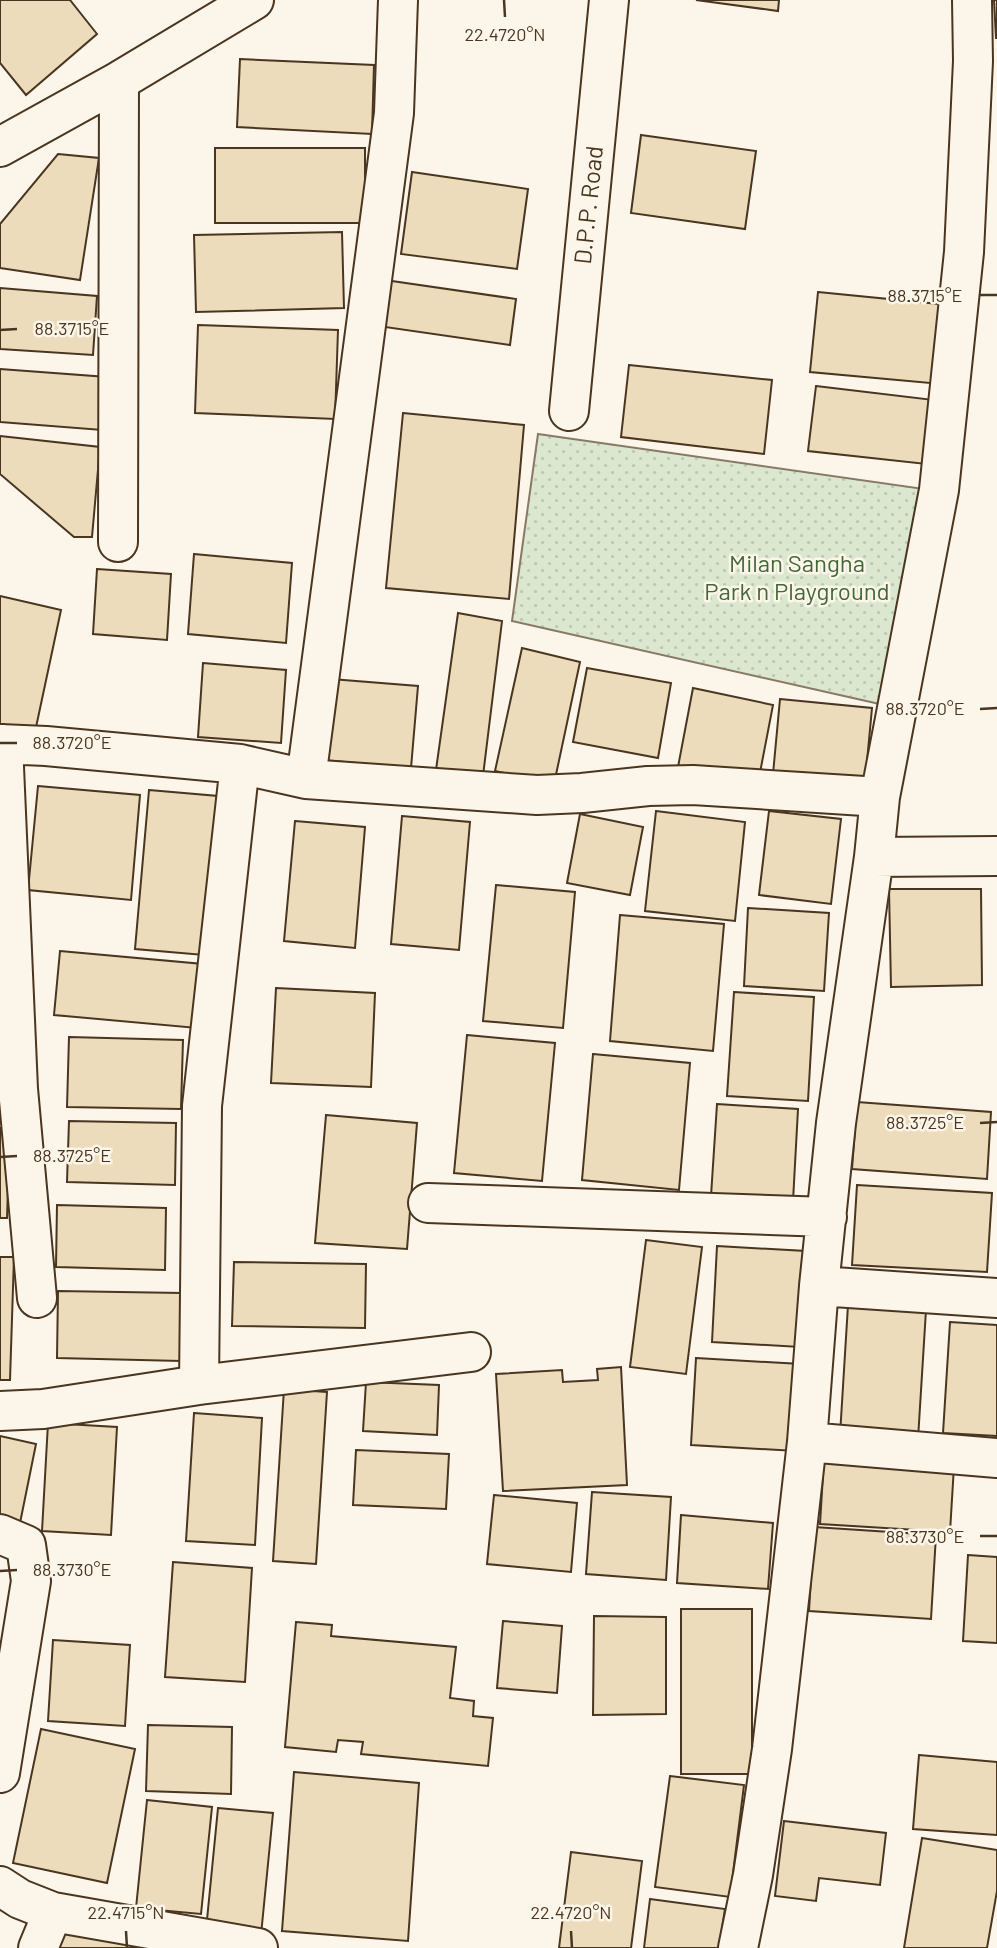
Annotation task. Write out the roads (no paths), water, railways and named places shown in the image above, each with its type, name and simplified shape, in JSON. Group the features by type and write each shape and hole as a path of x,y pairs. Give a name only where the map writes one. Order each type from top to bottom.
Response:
{"street":[{"path":"0,147 119,81 254,0"},
{"path":"306,779 394,113 398,0"},
{"name":"D.P.P. Road","path":"569,411 609,0"},
{"path":"738,1948 753,1875 772,1749 807,1441 836,1123 880,797 939,490 964,252 973,61 972,0"},
{"path":"118,542 119,81"},
{"path":"37,1298 9,1089 1,744 240,764 306,779 537,795 693,785 880,797"},
{"path":"199,1385 202,1106 240,764"},
{"path":"874,857 997,856"},
{"path":"428,1203 827,1217"},
{"path":"820,1286 997,1298"},
{"path":"0,1411 43,1409 199,1385 471,1352"},
{"path":"807,1441 997,1458"},
{"path":"0,1534 26,1545 31,1581 0,1773"},
{"path":"0,1886 20,1899 53,1912 258,1948"},
{"path":"38,1948 53,1912"}],"park label":[{"name":"Milan Sangha Park n Playground","path":"797,578"}]}
